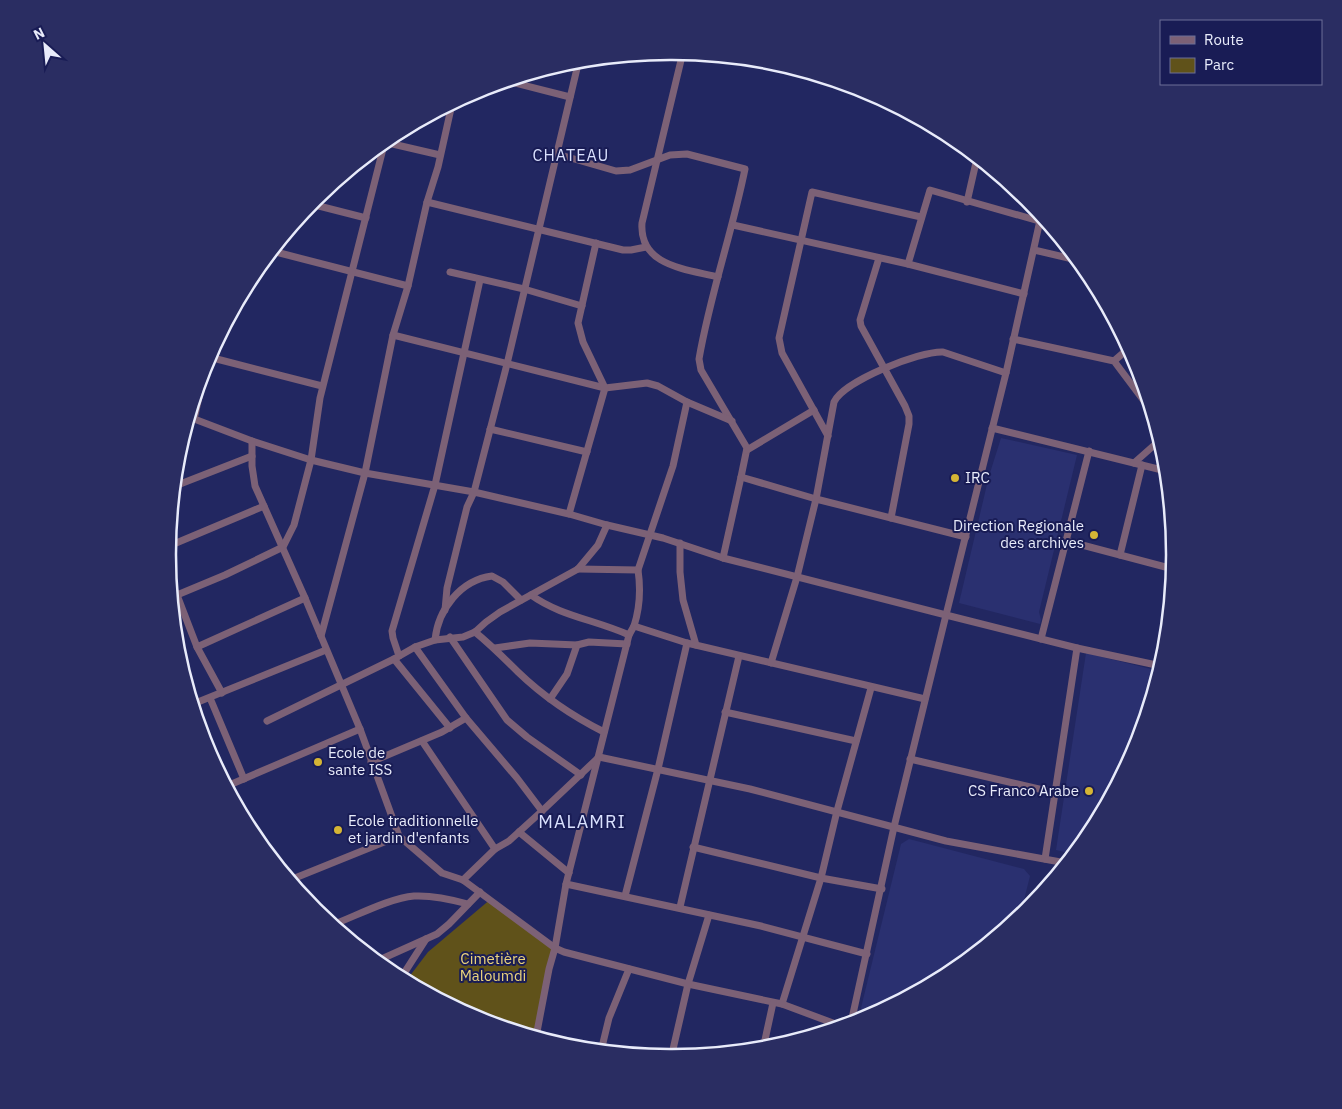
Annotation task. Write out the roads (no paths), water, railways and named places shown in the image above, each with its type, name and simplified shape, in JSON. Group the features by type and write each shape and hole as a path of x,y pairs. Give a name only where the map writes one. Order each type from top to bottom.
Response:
{"street":[{"path":"680,60 641,232 646,247 663,262 718,277"},
{"path":"445,610 447,588 507,364 577,70"},
{"path":"519,84 570,97"},
{"path":"321,636 365,473 393,335 408,286 426,202 440,156 450,112"},
{"path":"394,144 440,156"},
{"path":"179,594 225,575 283,547 294,526 311,460 322,386 382,153"},
{"path":"557,154 622,171 630,170 670,155 687,154 746,169 702,341 700,365 747,450 723,558"},
{"path":"966,202 975,165"},
{"path":"908,264 930,190 966,202 1032,216"},
{"path":"828,436 782,353 779,344 800,240 812,192 921,217"},
{"path":"426,202 623,250 646,247"},
{"path":"320,206 366,218"},
{"path":"853,1014 910,759 943,633 1006,373 1039,224"},
{"path":"733,225 908,264 1024,294"},
{"path":"569,514 605,388 581,336 578,323 596,243"},
{"path":"1034,250 1066,257"},
{"path":"279,253 408,286"},
{"path":"879,258 860,320 863,332 909,416 891,518"},
{"path":"450,272 524,289 582,306"},
{"path":"450,728 396,658 392,631 434,485 480,280"},
{"path":"393,335 605,388 647,383 658,386 687,402 732,421"},
{"path":"1013,339 1114,361 1138,393"},
{"path":"771,663 797,577 816,499 834,402 840,394 883,368 923,354 943,352 1006,373"},
{"path":"1114,361 1123,353"},
{"path":"216,360 322,386"},
{"path":"537,1030 555,948 566,884 629,635 639,610 641,588 638,570 673,466 687,402"},
{"path":"747,450 814,410"},
{"path":"195,422 311,460 365,473 474,492 569,514 680,543 723,558 1041,639 1153,664"},
{"path":"992,428 1158,469"},
{"path":"490,429 587,452"},
{"path":"252,441 252,466 255,486 342,685 399,836 442,873 462,880 555,948 564,952 688,984 782,1004 832,1022"},
{"path":"1120,555 1138,464 1154,447"},
{"path":"1041,639 1089,451"},
{"path":"182,483 252,456"},
{"path":"741,477 816,499 966,537"},
{"path":"177,542 264,506"},
{"path":"267,720 342,685 415,647 435,640 463,636 475,632 493,617 578,569 598,545 607,525"},
{"path":"1067,541 1165,567"},
{"path":"680,543 680,572 683,600 696,645"},
{"path":"578,569 638,570"},
{"path":"435,640 436,625 445,610 462,589 473,581 492,576 504,582 522,600"},
{"path":"531,595 559,611 609,626 629,635"},
{"path":"198,647 305,598"},
{"path":"179,601 198,647 222,693"},
{"path":"634,626 687,643 925,699"},
{"path":"475,632 495,648 519,673 570,715 604,732"},
{"path":"450,637 508,720 527,737 581,775"},
{"path":"495,648 530,643 577,645 589,642 627,644"},
{"path":"625,896 658,769 687,643"},
{"path":"550,699 566,674 577,645"},
{"path":"415,647 466,718 517,778 542,812"},
{"path":"1045,859 1078,648"},
{"path":"199,702 326,650"},
{"path":"680,907 708,780 739,656"},
{"path":"782,1004 821,878 836,811 872,688"},
{"path":"210,698 244,779"},
{"path":"725,712 856,740"},
{"path":"371,762 422,741 466,718"},
{"path":"233,784 360,729"},
{"path":"422,741 495,849"},
{"path":"462,880 495,849 509,841 542,812 599,757"},
{"path":"599,757 708,780 836,811 946,841 1059,862"},
{"path":"910,759 1056,792"},
{"path":"519,832 569,873"},
{"path":"296,877 399,836"},
{"path":"693,847 821,878 882,889"},
{"path":"566,884 680,907 802,936 867,954"},
{"path":"385,958 437,934 450,924 480,892"},
{"path":"340,922 412,896 452,899 468,904"},
{"path":"673,1049 688,984 708,915"},
{"path":"405,972 426,939"},
{"path":"603,1044 609,1018 629,969"},
{"path":"765,1039 773,1003"}],"place":[{"name":"IRC","path":"955,478"},
{"name":"Direction Regionale des archives","path":"1094,535"},
{"name":"Ecole de sante ISS","path":"318,762"},
{"name":"CS Franco Arabe","path":"1089,791"},
{"name":"Ecole traditionnelle et jardin d'enfants","path":"338,830"}],"district":[{"name":"CHATEAU","path":"571,155"},
{"name":"MALAMRI","path":"582,822"}],"park label":[{"name":"Cimetière Maloumdi","path":"493,968"}]}
